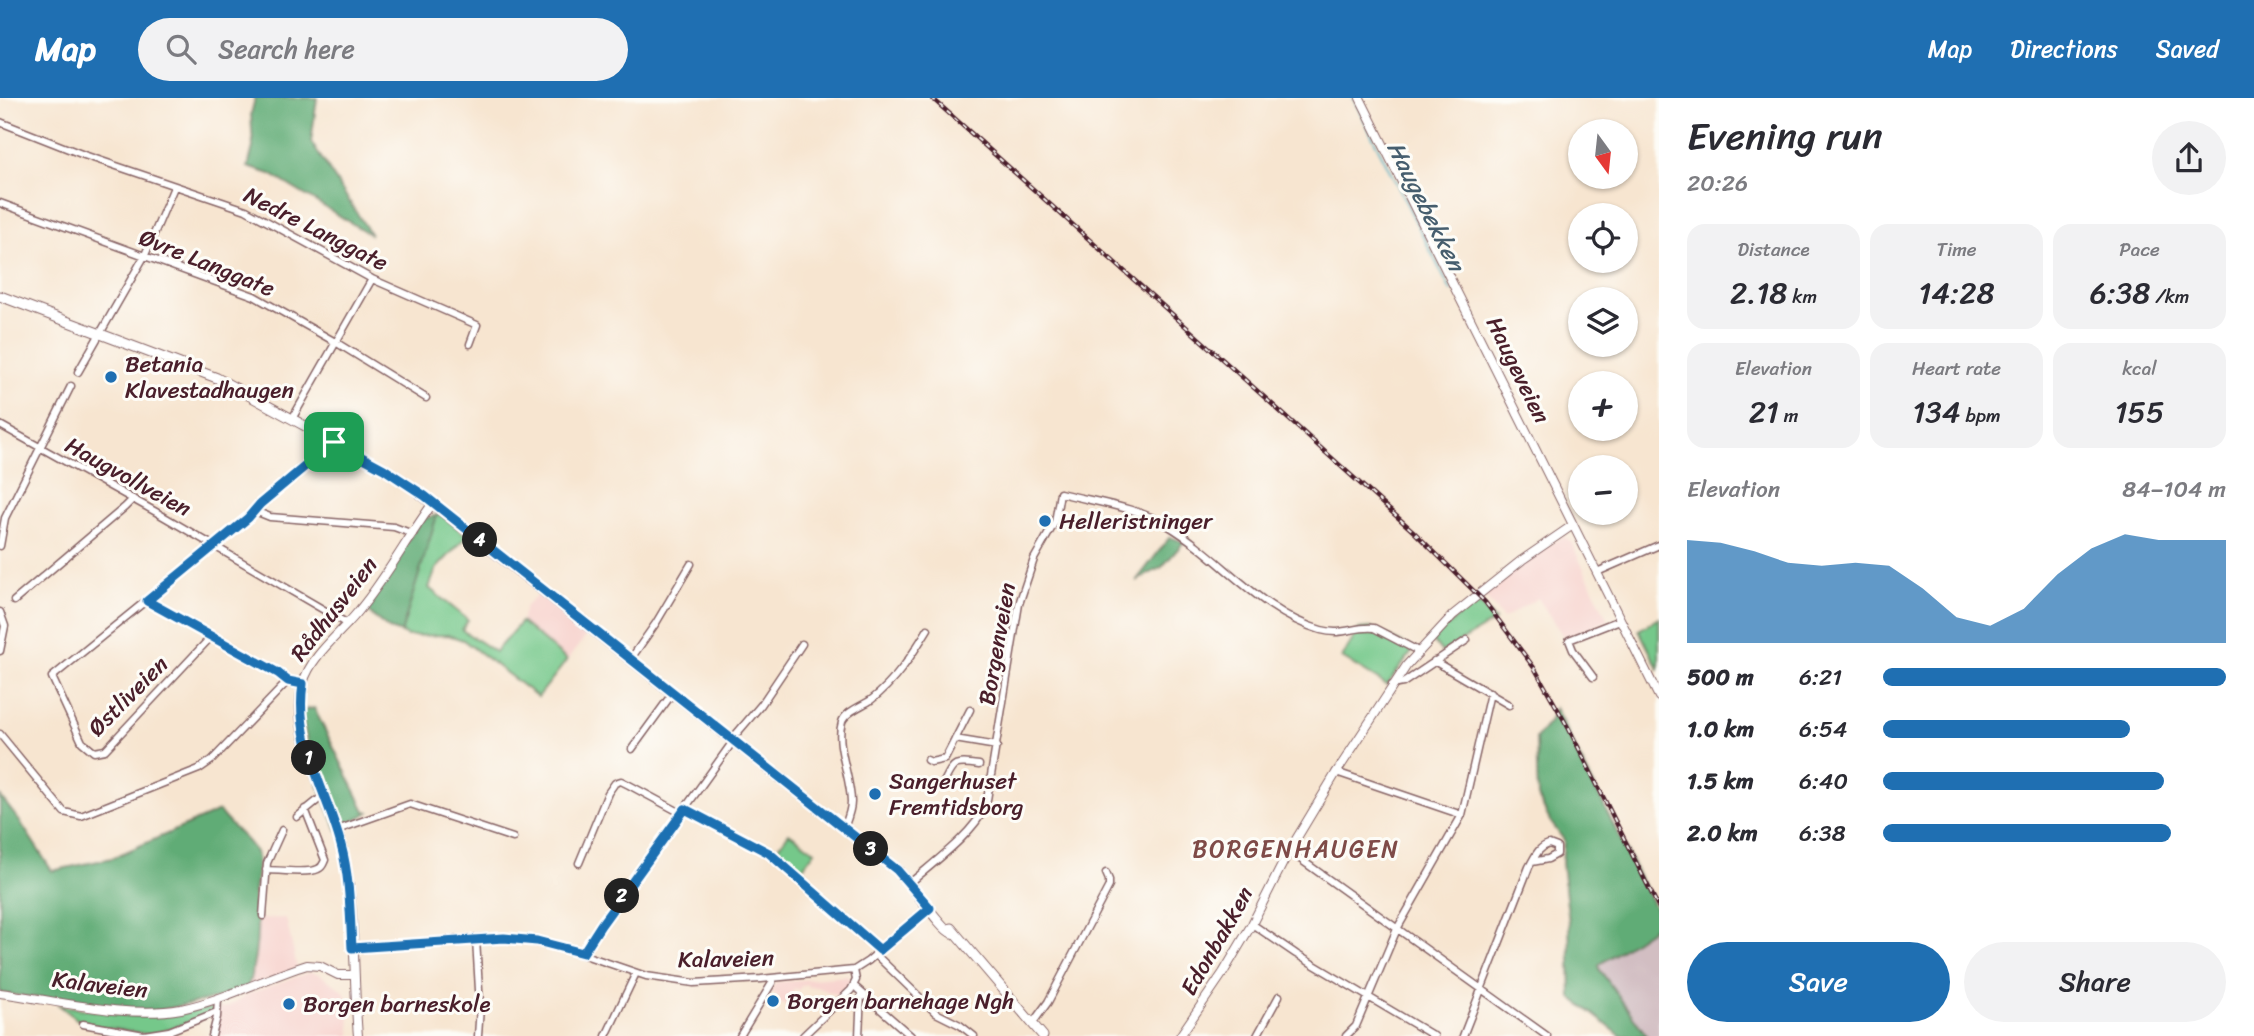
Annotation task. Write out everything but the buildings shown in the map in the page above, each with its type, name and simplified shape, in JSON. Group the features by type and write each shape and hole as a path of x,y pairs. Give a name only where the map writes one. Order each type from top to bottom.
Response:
{"main road":[{"path":"0,296 217,379 384,469 433,503 730,743 897,870 943,919 952,933 1043,1036"}],"street":[{"name":"Haugeveien","path":"1360,98 1568,515"},
{"name":"Nedre Langgate","path":"0,122 174,187 246,210 372,279 477,326 470,344"},
{"path":"78,372 145,255 174,187"},
{"name":"Øvre Langgate","path":"0,203 254,296 426,398"},
{"path":"292,419 372,279"},
{"path":"0,546 3,517 41,449 71,386"},
{"name":"Haugvollveien","path":"0,425 348,624"},
{"name":"Østliveien","path":"211,637 110,746 100,752 89,750 82,742 52,677 255,511 334,442"},
{"name":"Borgenveien","path":"910,883 951,848 983,812 997,746 1021,594 1034,559 1055,522 1060,493 1129,510 1168,526 1278,609 1310,625 1333,633 1371,628 1382,631 1418,651"},
{"path":"14,601 133,499"},
{"name":"Rådhusveien","path":"358,1036 346,866 337,830 313,771 305,742 301,711 303,684 314,662 382,581 433,503"},
{"path":"255,511 270,517 394,527 413,534"},
{"name":"Haugeveien","path":"1573,525 1659,697"},
{"name":"Edonbakken","path":"1180,1036 1205,1002 1252,924 1289,851 1336,772 1392,685 1418,651 1446,620 1491,583 1573,525"},
{"path":"1597,572 1659,545"},
{"path":"630,660 656,623 691,564"},
{"path":"147,601 288,681 303,684"},
{"path":"0,612 5,626 0,651"},
{"path":"1593,677 1569,640 1620,620"},
{"path":"844,828 851,806 840,739 843,718 870,700 893,679 928,629"},
{"name":"Edonbakken","path":"1392,685 1403,683 1467,640"},
{"path":"583,953 802,644"},
{"path":"1434,661 1509,705"},
{"path":"0,734 64,813 81,816 199,769 212,760 288,681"},
{"path":"632,749 672,694"},
{"path":"1346,1036 1356,1026 1397,929 1462,815 1490,694"},
{"path":"928,760 931,762 944,759 970,710"},
{"path":"955,739 997,746"},
{"path":"941,788 954,765 959,762 979,765"},
{"path":"1336,772 1462,815"},
{"path":"579,863 590,842 608,793 615,783 621,781 647,796 769,853 877,952 936,1013 960,1025 974,1036"},
{"path":"296,817 323,796"},
{"path":"337,830 410,804 513,838"},
{"path":"266,870 310,871 319,869 324,863 305,808"},
{"path":"263,916 268,858 282,831"},
{"path":"1289,851 1547,1036"},
{"path":"1464,1036 1532,862"},
{"path":"1032,1024 1048,1002 1108,886 1106,873"},
{"path":"803,1036 854,986 854,970 931,909"},
{"path":"1252,924 1296,954 1434,1036"},
{"path":"476,939 481,1007 478,1036"},
{"name":"Kalaveien","path":"352,948 476,939 537,941 583,953 636,973 694,983 854,970"},
{"name":"Kalaveien","path":"0,993 144,1012 179,1009 218,998 307,965 338,975 353,975"},
{"path":"606,1036 636,973"},
{"path":"740,1036 773,978"},
{"path":"854,986 911,1036"},
{"path":"859,1036 861,993"},
{"path":"1257,1036 1279,996"},
{"path":"212,1036 218,998"},
{"name":"Kalaveien","path":"83,1024 144,1035 169,1034 217,1012"}],"shaded area":[{"path":"1564,536 1571,542 1608,620 1564,638 1538,598 1503,619 1483,594 1531,557"},
{"path":"539,593 587,635 567,660 521,622 525,607"},
{"path":"286,918 297,968 248,987 258,919"},
{"path":"1659,924 1659,1036 1647,1036 1599,965"},
{"name":"Borgen barneskole","path":"310,972 319,974 344,991 348,1001 351,1036 212,1036 217,1008 225,1008 251,993"},
{"path":"847,976 850,983 838,996 817,987 807,987 808,984 802,985 799,990 795,988 791,994 794,997 791,1002 795,1004 789,1007 783,1003 776,1009 773,1007 779,997 772,992 765,1000 776,982"}],"green space":[{"path":"255,98 317,98 311,142 371,235 270,174 248,167 253,147 251,114"},
{"path":"424,515 429,518 437,515 401,633 389,629 364,609"},
{"path":"437,515 467,536 436,569 429,588 468,620 462,630 495,652 521,622 567,660 538,697 463,640 448,635 407,636 401,633"},
{"path":"1170,537 1184,542 1162,567 1136,581"},
{"path":"1476,600 1495,621 1442,652 1432,640"},
{"path":"1659,618 1659,670 1639,630"},
{"path":"1371,628 1414,649 1387,685 1342,658 1359,629"},
{"path":"314,708 365,811 369,812 337,830 313,771 301,711"},
{"path":"1555,708 1659,916 1659,924 1599,965 1647,1036 1621,1036 1571,997 1569,923 1562,863 1564,840 1550,821 1538,797 1536,738 1549,722"},
{"path":"0,796 52,871 112,858 219,811 251,845 257,857 254,903 257,938 248,987 218,998 151,1012 0,993"},
{"path":"789,833 815,851 801,870 775,852"},
{"path":"59,1005 145,1016 210,1008 217,1008 217,1012 152,1035 83,1024"}],"waterway":[{"name":"Haugebekken","path":"1353,98 1451,291"}],"railway":[{"path":"932,98 1414,532 1485,602 1535,669 1569,729 1659,908"}],"place":[{"name":"Betania Klavestadhaugen","path":"111,377"},
{"name":"Helleristninger","path":"1045,521"},
{"name":"Sangerhuset Fremtidsborg","path":"875,794"},
{"name":"Borgen barnehage Ngh","path":"773,1001"},
{"name":"Borgen barneskole","path":"289,1004"}],"district":[{"name":"BORGENHAUGEN","path":"1296,849"}],"route":[{"path":"334,442 384,469 425,496 897,870 930,908 880,950 769,853 685,809 583,953 537,941 504,938 352,948 346,866 334,820 313,771 305,742 301,711 303,684 288,681 147,601 248,518 260,504 334,442"}]}
